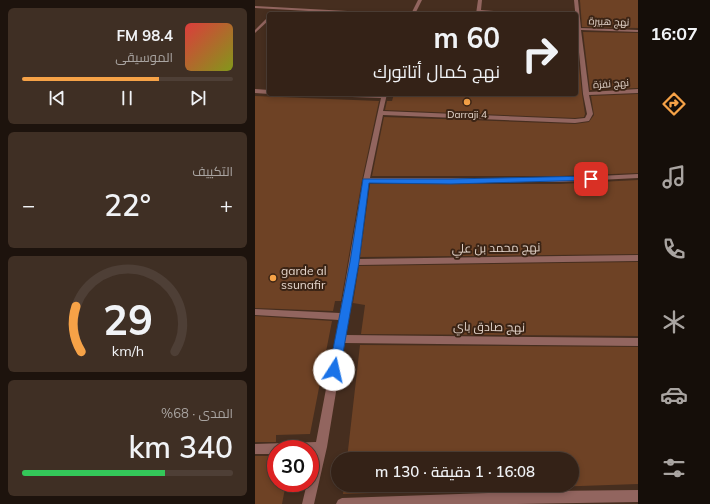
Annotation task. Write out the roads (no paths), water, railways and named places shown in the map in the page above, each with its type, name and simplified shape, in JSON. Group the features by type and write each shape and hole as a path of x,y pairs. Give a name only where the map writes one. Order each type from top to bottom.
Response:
{"street":[{"path":"414,12 420,0"},
{"path":"478,12 480,0"},
{"path":"576,0 577,12"},
{"path":"255,7 332,12"},
{"path":"275,12 279,8"},
{"path":"255,32 267,20"},
{"path":"380,113 585,120 589,118 590,114 586,94 578,24"},
{"name":"نهج هبيرة","path":"579,29 638,31"},
{"path":"255,91 267,92"},
{"name":"نهج نفزة","path":"586,94 638,91"},
{"path":"308,504 321,447 354,262 366,180 383,96"},
{"path":"366,180 559,180 638,176"},
{"name":"نهج محمد بن علي","path":"354,262 638,258"},
{"path":"255,312 344,317"},
{"name":"نهج صادق باي","path":"340,339 638,342"},
{"path":"255,449 321,447"},
{"path":"342,504 547,500 638,496"}],"place":[{"name":"Darraji 4","path":"467,102"},
{"name":"garde al ssunafir","path":"273,278"}]}
